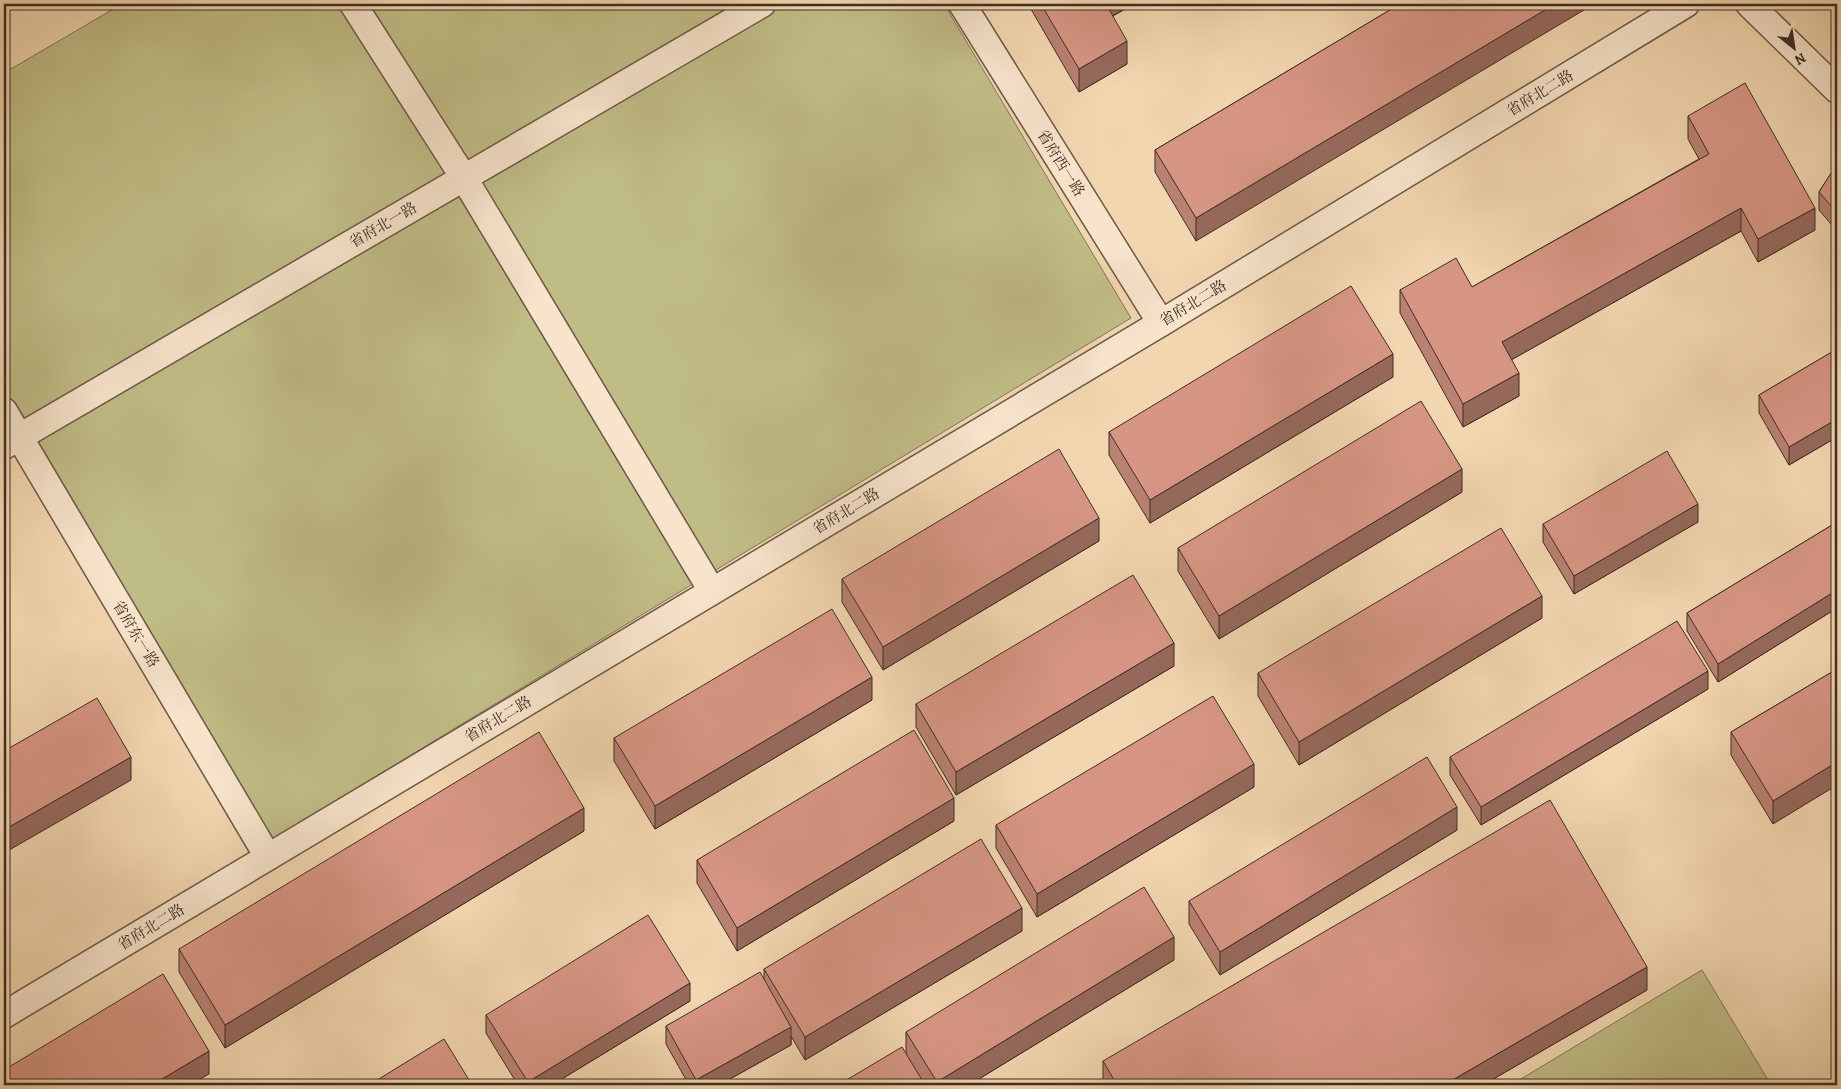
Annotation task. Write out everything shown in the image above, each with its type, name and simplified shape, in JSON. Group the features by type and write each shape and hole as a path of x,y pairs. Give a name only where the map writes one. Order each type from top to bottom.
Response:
{"street":[{"path":"353,4 464,178 712,591"},
{"name":"省府北一路","path":"12,442 762,4"},
{"name":"省府西一路","path":"962,4 1161,323"},
{"name":"省府北二路","path":"4,1015 1161,323 1686,4"},
{"path":"1749,4 1837,90"},
{"name":"省府东一路","path":"4,410 12,442 268,857"}],"shaded area":[{"path":"122,4 944,4 1131,318 271,840 4,395 4,73"},
{"path":"1702,970 1771,1085 1511,1085"}],"building":[{"path":"1041,4 1106,4 1127,41 1079,69"},
{"path":"1400,4 1555,4 1196,218 1155,150"},
{"path":"1745,83 1815,208 1758,239 1741,208 1502,342 1519,373 1463,404 1400,290 1456,258 1472,287 1709,154 1688,116"},
{"path":"1837,164 1837,213 1819,192"},
{"path":"1351,286 1393,354 1150,500 1109,432"},
{"path":"1837,349 1837,419 1789,447 1759,395"},
{"path":"1421,401 1462,469 1219,616 1178,548"},
{"path":"1059,449 1099,518 883,647 842,579"},
{"path":"1667,451 1698,504 1574,576 1543,524"},
{"path":"1837,522 1837,590 1718,664 1687,613"},
{"path":"1501,528 1542,596 1299,742 1258,673"},
{"path":"1133,575 1174,643 956,772 916,704"},
{"path":"832,609 872,677 655,806 614,738"},
{"path":"1677,621 1708,671 1481,807 1450,757"},
{"path":"1837,669 1837,762 1773,801 1731,732"},
{"path":"1213,696 1254,764 1037,894 996,825"},
{"path":"97,698 131,757 4,830 4,751"},
{"path":"914,730 954,798 737,928 697,860"},
{"path":"539,732 584,808 225,1025 179,949"},
{"path":"1427,757 1457,807 1220,952 1189,901"},
{"path":"1550,800 1647,967 1444,1085 1117,1085 1103,1061"},
{"path":"981,839 1022,908 805,1037 764,969"},
{"path":"1144,887 1174,937 937,1082 906,1032"},
{"path":"648,915 690,983 528,1082 486,1015"},
{"path":"760,972 791,1027 696,1080 666,1026"},
{"path":"163,974 209,1051 152,1085 4,1085 4,1070"},
{"path":"444,1039 472,1085 369,1085"},
{"path":"902,1047 925,1085 838,1085"}]}
